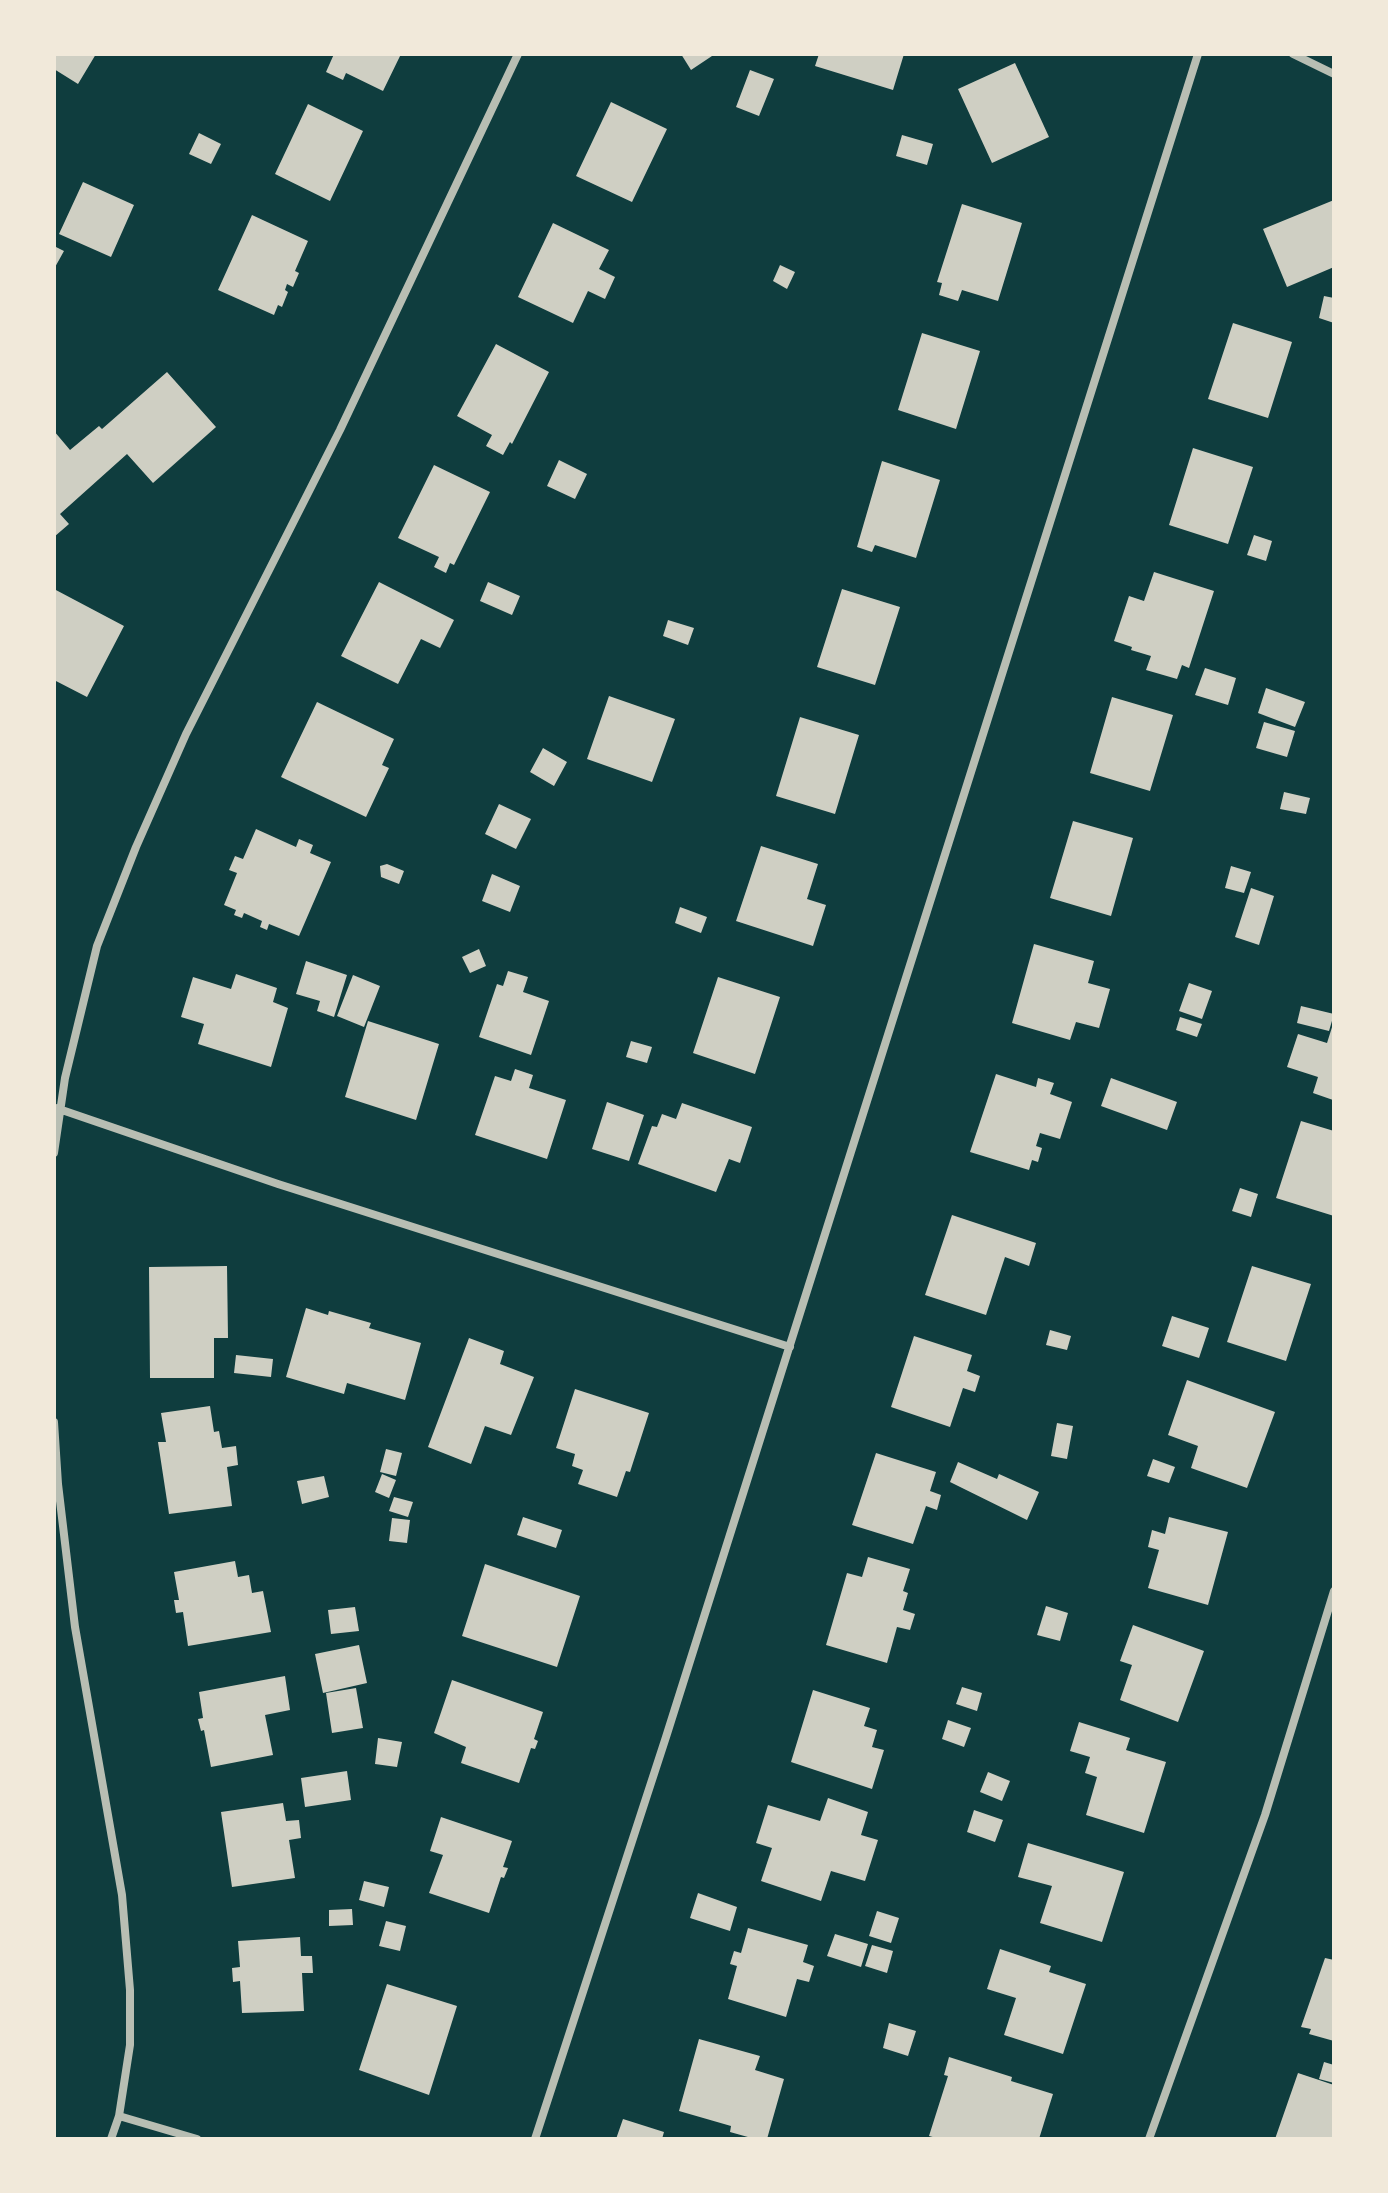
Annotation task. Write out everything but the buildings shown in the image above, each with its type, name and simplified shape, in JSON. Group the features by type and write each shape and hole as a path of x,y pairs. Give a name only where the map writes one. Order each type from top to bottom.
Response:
{"street":[{"path":"54,1153 56,1108 97,946 136,847 186,734 340,430 518,54"},
{"path":"535,2139 790,1347 1198,54"},
{"path":"1293,54 1334,74"},
{"path":"56,1108 423,1231 790,1347"},
{"path":"54,1422 75,1627 122,1895 130,1990 130,2045 119,2116 111,2139"},
{"path":"1149,2139 1265,1815 1334,1591"},
{"path":"119,2116 197,2139"}]}
